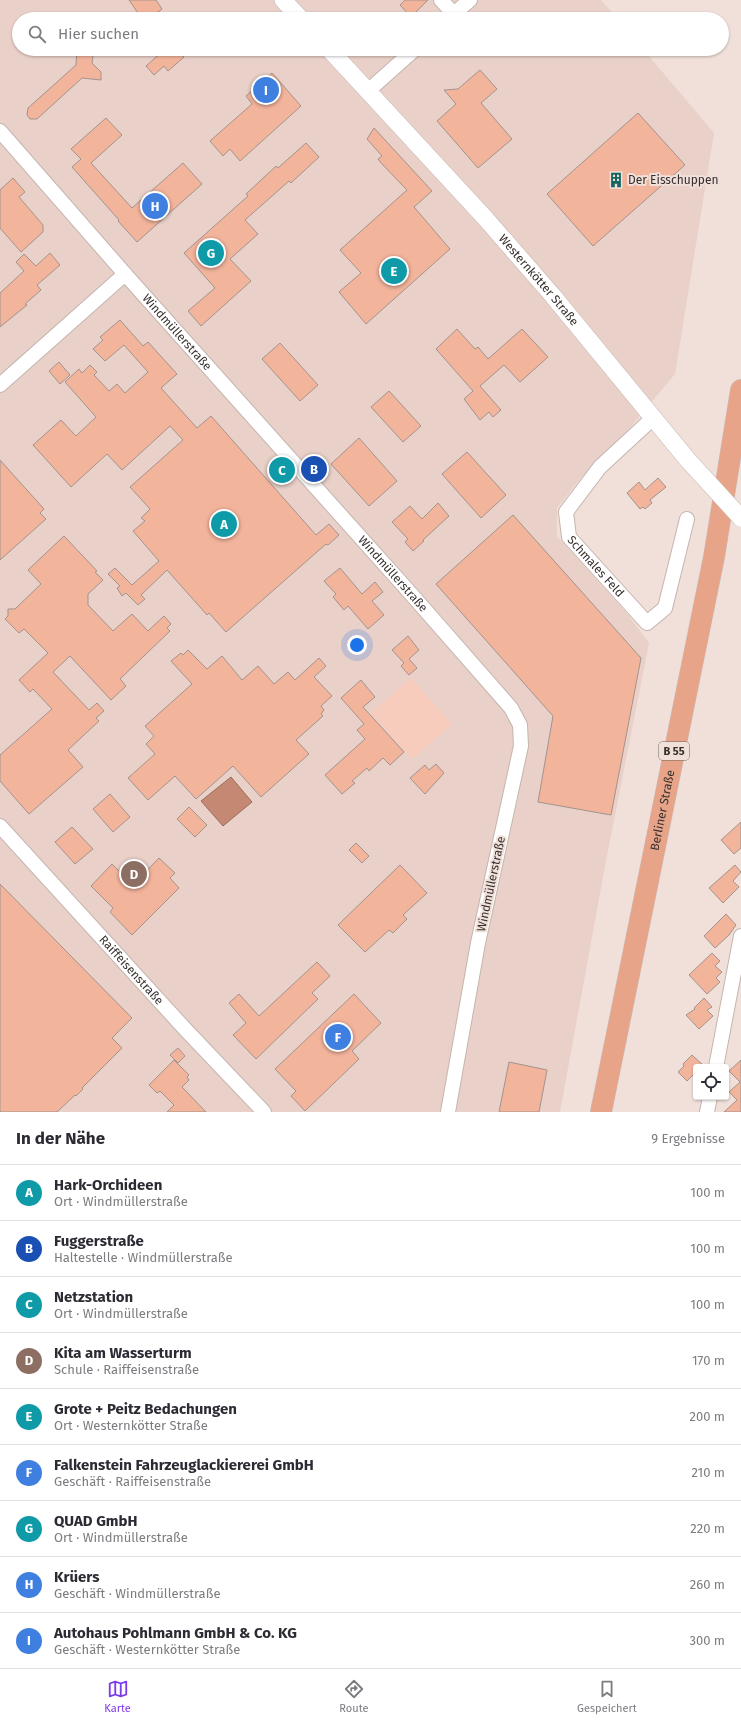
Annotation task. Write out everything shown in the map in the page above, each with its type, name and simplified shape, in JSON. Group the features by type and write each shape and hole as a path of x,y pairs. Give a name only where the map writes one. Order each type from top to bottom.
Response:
{"main road":[{"name":"Berliner Straße","path":"601,1112 714,557 741,390"}],"street":[{"path":"283,0 294,12"},
{"path":"441,0 448,12"},
{"path":"456,12 470,0"},
{"name":"Westernkötter Straße","path":"336,56 486,219 553,296 652,419 687,460 741,518"},
{"path":"368,91 407,56"},
{"name":"Windmüllerstraße","path":"0,131 125,274 511,708 520,725 521,746 478,943 448,1112"},
{"path":"0,385 125,274"},
{"name":"Schmales Feld","path":"652,419 600,467 566,512 569,537 647,623 665,608 687,519"},
{"name":"Raiffeisenstraße","path":"0,826 185,1029 264,1112"},
{"path":"717,1064 741,936"},
{"path":"708,1112 710,1100"}],"shaded area":[{"path":"0,0 601,0 612,12 12,12 12,56 649,56 714,133 675,374 624,435 580,479 557,508 557,536 629,616 649,643 605,866 560,1112 0,1112"},
{"path":"411,678 452,724 412,759 371,713"},
{"path":"231,777 252,802 223,826 201,801"}],"building":[{"path":"129,0 156,0 162,9 158,12 137,12"},
{"path":"405,0 428,0 416,12 406,12 400,5"},
{"path":"77,56 93,56 92,63 101,72 101,80 82,78 37,119 30,119 27,115 28,108 76,65"},
{"path":"157,56 184,57 168,71 164,66 154,75 146,66"},
{"path":"480,70 497,89 481,103 512,139 478,168 437,121 456,104 444,90 458,89"},
{"path":"272,73 301,106 240,161 230,149 223,156 210,141 252,104 246,96"},
{"name":"Der Eisschuppen","path":"638,113 685,165 593,246 547,194"},
{"path":"106,118 122,135 91,163 132,208 183,163 202,184 137,242 72,167 81,159 71,149"},
{"path":"374,128 432,191 414,207 450,249 366,324 339,292 361,273 340,250 407,190 378,159 382,156 367,139"},
{"path":"306,143 319,157 291,183 289,181 245,220 258,234 230,259 251,281 201,326 188,311 215,288 184,253 248,196 246,194 276,166 278,168"},
{"path":"13,178 25,192 19,197 43,225 43,232 21,252 0,228 0,190"},
{"path":"50,253 60,265 37,285 41,290 25,304 27,305 0,327 0,293 24,271 16,262 24,254 36,266"},
{"path":"120,320 143,346 148,342 177,374 161,388 197,428 211,416 316,535 329,524 339,535 328,545 326,544 226,632 209,613 207,615 167,570 141,595 145,599 138,605 126,593 122,596 117,588 120,586 108,574 115,568 132,585 159,561 133,531 145,521 141,518 150,509 130,487 183,440 170,426 122,470 107,454 71,487 33,445 61,420 76,436 96,417 65,382 79,369 82,373 90,365 97,372 94,375 109,391 117,384 125,393 148,372 124,345 105,361 93,349 103,340 100,337"},
{"path":"457,329 475,349 478,347 488,359 522,329 548,357 520,382 504,365 480,386 501,410 493,417 489,412 480,420 464,399 473,391 436,349"},
{"path":"280,343 318,385 300,401 262,359"},
{"path":"59,362 70,375 60,384 49,371"},
{"path":"389,391 421,426 403,442 371,407"},
{"path":"359,438 397,481 369,506 331,464"},
{"path":"467,452 506,495 481,518 442,474"},
{"path":"0,460 44,509 40,513 46,519 0,560"},
{"path":"658,478 666,487 650,500 652,503 645,509 643,507 640,509 627,493 639,482 645,490"},
{"path":"438,503 449,516 413,551 405,542 408,539 392,522 410,506 422,519"},
{"path":"513,515 641,658 611,815 538,802 553,716 436,584"},
{"path":"64,536 97,571 95,572 103,580 88,594 88,605 113,631 132,614 148,631 164,616 171,624 167,628 170,631 120,679 126,686 111,700 70,656 53,672 89,710 97,703 104,711 96,718 99,721 68,750 83,767 29,814 0,781 0,755 52,709 33,689 30,692 19,680 48,653 24,629 19,633 5,619 8,616 8,609 15,609 41,584 28,570"},
{"path":"340,568 362,594 375,582 383,592 372,601 384,615 368,629 348,606 344,610 333,597 336,594 324,581"},
{"path":"408,636 419,650 409,659 417,668 409,675 401,666 404,663 392,650"},
{"path":"188,650 207,669 222,656 242,680 258,666 274,684 288,672 295,680 319,658 326,666 314,677 332,696 321,706 324,710 321,714 323,716 296,740 309,754 261,797 233,766 196,799 175,776 148,800 128,778 155,754 146,744 154,736 145,726 192,684 171,661 181,653 183,655"},
{"path":"361,680 375,697 363,707 404,752 390,765 383,758 369,771 367,768 352,781 355,783 342,794 325,775 365,739 357,730 364,724 341,698"},
{"path":"436,764 444,773 425,794 410,778 425,765 429,770"},
{"path":"110,794 130,817 113,832 93,809"},
{"path":"189,807 207,825 195,837 177,819"},
{"path":"741,822 741,848 734,854 721,840"},
{"path":"72,827 93,849 75,864 55,842"},
{"path":"356,843 369,856 362,863 349,850"},
{"path":"159,858 175,873 170,878 179,888 132,935 110,912 113,908 91,886 112,864 133,885"},
{"path":"400,865 427,893 403,915 407,919 393,933 389,930 365,952 338,925"},
{"path":"735,865 741,872 733,881 739,887 723,903 709,888"},
{"path":"0,884 132,1018 112,1038 122,1048 82,1088 83,1089 76,1096 75,1095 57,1112 0,1112"},
{"path":"726,914 736,925 729,935 715,948 704,936"},
{"path":"712,953 720,961 715,966 722,972 716,978 720,982 707,994 689,975"},
{"path":"317,962 330,976 312,993 318,999 256,1059 233,1035 246,1023 229,1003 239,994 259,1016"},
{"path":"354,994 381,1023 352,1051 359,1059 305,1111 291,1096 296,1091 275,1069"},
{"path":"704,998 712,1007 707,1010 713,1016 699,1029 686,1015 695,1009 694,1008"},
{"path":"178,1048 185,1056 178,1063 170,1055"},
{"path":"692,1055 702,1064 693,1064 693,1075 687,1081 678,1072 684,1066 683,1064"},
{"path":"174,1060 189,1075 187,1077 189,1080 182,1087 206,1112 167,1112 174,1105 160,1091 157,1093 149,1085"},
{"path":"741,1060 741,1112 724,1112 737,1100 729,1092 740,1082 729,1071"},
{"path":"509,1062 547,1070 539,1112 499,1112"}],"place":[{"name":"Autohaus Pohlmann GmbH & Co. KG","path":"266,90"},
{"name":"Der Eisschuppen","path":"616,180"},
{"name":"Krüers","path":"155,206"},
{"name":"QUAD GmbH","path":"211,253"},
{"name":"Grote + Peitz Bedachungen","path":"394,271"},
{"name":"Fuggerstraße","path":"314,469"},
{"name":"Netzstation","path":"282,470"},
{"name":"Hark-Orchideen","path":"224,524"},
{"name":"Kita am Wasserturm","path":"134,874"},
{"name":"Falkenstein Fahrzeuglackiererei GmbH","path":"338,1037"}]}
